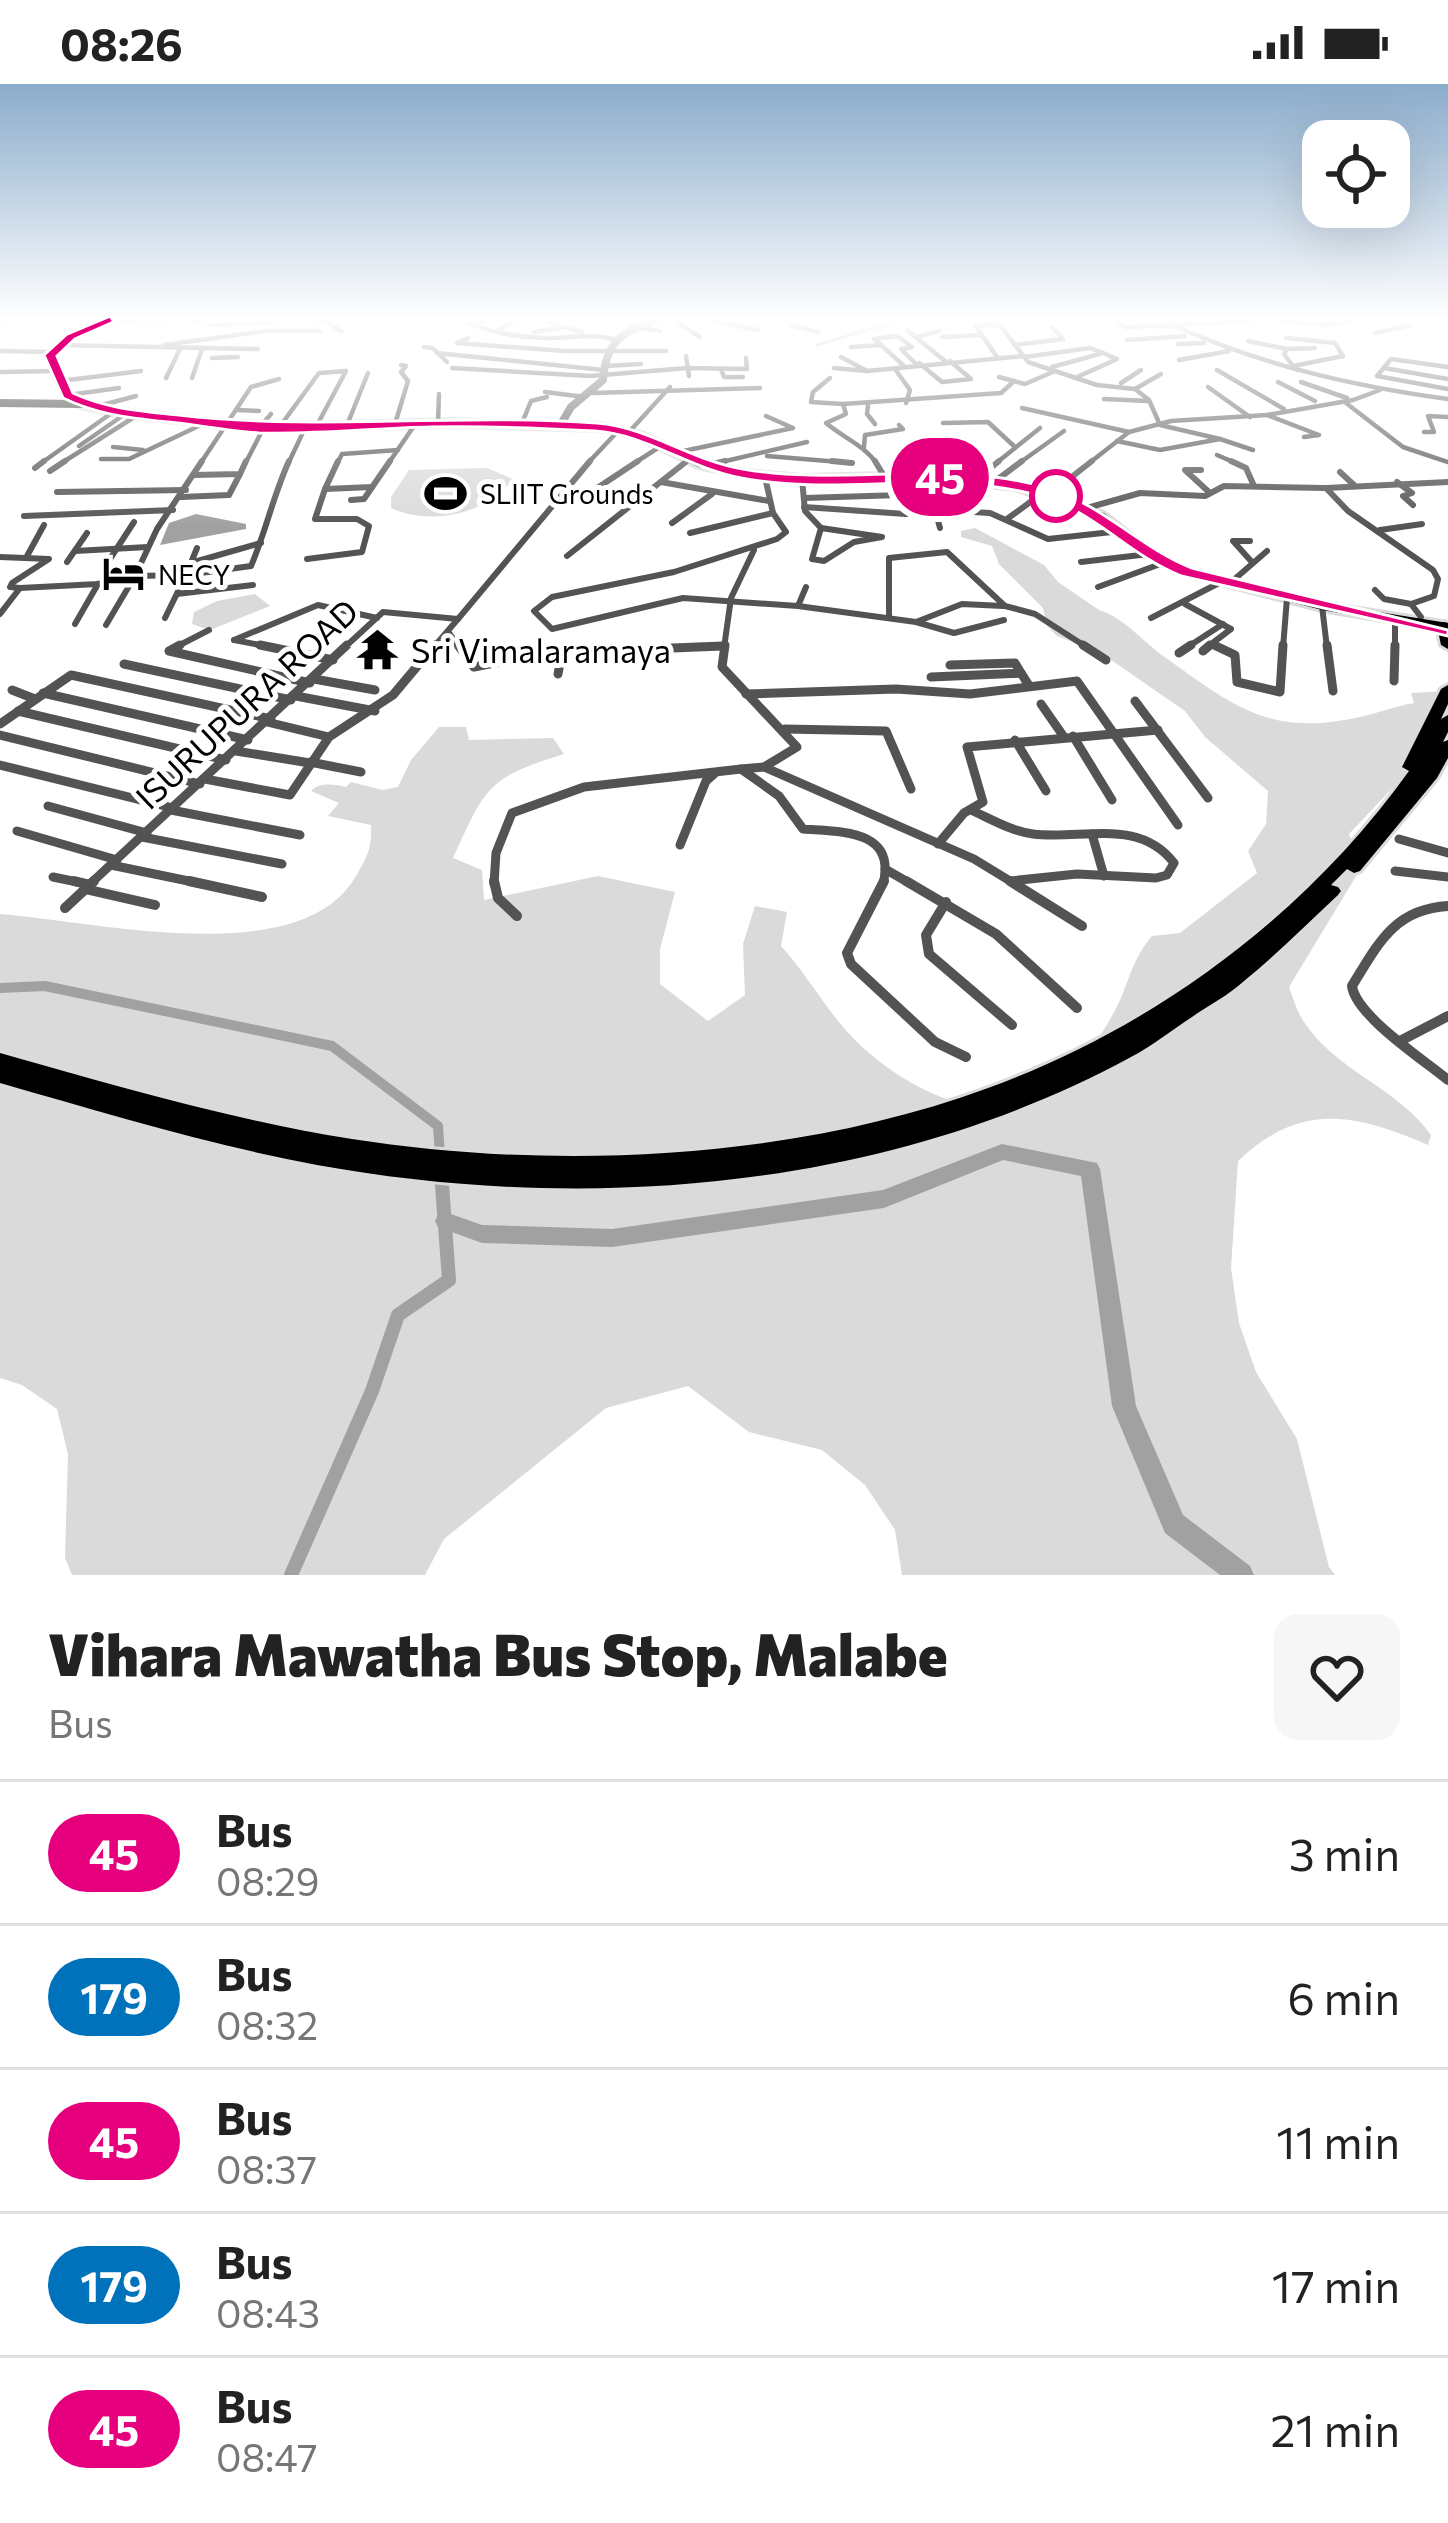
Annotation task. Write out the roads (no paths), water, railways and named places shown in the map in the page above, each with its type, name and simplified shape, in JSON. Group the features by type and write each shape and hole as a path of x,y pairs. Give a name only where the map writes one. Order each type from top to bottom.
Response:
{"highway":[{"path":"1388,811 1448,689"},
{"path":"0,1075 212,1133 406,1169 579,1180 686,1175 809,1160 985,1114 1059,1086 1146,1042 1255,964 1324,899 1430,754 1448,719"},
{"path":"1429,778 1448,745"},
{"path":"0,1061 222,1122 401,1154 480,1162 611,1165 805,1146 977,1102 1104,1050 1230,968 1368,843 1448,757"}],"main road":[{"path":"65,390 86,406"},
{"path":"5,403 86,406 261,428 561,424 626,431 706,466 765,477 926,476 994,482 1047,493 1087,508 1163,563 1287,598 1447,631"}],"street":[{"path":"68,395 107,390"},
{"path":"106,625 148,547 249,390"},
{"path":"278,428 307,390"},
{"path":"0,557 49,559 10,587 20,588 251,566 270,522 271,500 334,390"},
{"path":"347,425 361,390"},
{"path":"394,424 405,390"},
{"path":"561,424 571,407 592,390"},
{"path":"522,423 531,401 546,394 651,390"},
{"path":"0,735 203,781 290,795 329,737 375,710 449,633 557,502 668,390"},
{"path":"816,390 811,402 868,405 1004,390"},
{"path":"906,403 910,390"},
{"path":"1136,390 1149,401 1160,425"},
{"path":"1212,390 1250,417"},
{"path":"1251,390 1285,409"},
{"path":"1292,390 1319,403"},
{"path":"1319,390 1348,401 1402,447 1446,464"},
{"path":"1006,518 1130,432 1160,425 1267,415 1348,401 1380,390 1444,395 1445,417 1428,416 1434,432 1424,432"},
{"path":"438,423 439,394"},
{"path":"86,406 136,396"},
{"path":"1104,399 1149,401"},
{"path":"0,414 5,403"},
{"path":"804,502 906,514 901,495 864,447 848,442 826,423 846,414 843,404"},
{"path":"868,405 867,414 875,424"},
{"path":"1309,405 1321,418"},
{"path":"1022,409 1130,432"},
{"path":"236,410 259,411"},
{"path":"75,449 125,414"},
{"path":"34,468 125,414"},
{"path":"50,471 125,414"},
{"path":"57,492 229,495 271,414"},
{"path":"1267,415 1318,435 1304,437"},
{"path":"674,453 793,428 766,416"},
{"path":"943,423 988,422 1015,447"},
{"path":"101,459 129,459 205,423"},
{"path":"351,500 364,499 416,423"},
{"path":"864,447 865,435 903,429 899,424"},
{"path":"1160,425 1253,450"},
{"path":"626,431 645,426"},
{"path":"970,510 977,480 1040,428"},
{"path":"994,482 1064,431"},
{"path":"1117,440 1160,450 1220,439"},
{"path":"706,466 807,442"},
{"path":"557,502 582,498 661,446"},
{"path":"113,447 149,450"},
{"path":"308,560 362,552 369,526 357,519 315,519 342,454 398,450"},
{"path":"756,455 852,463"},
{"path":"1217,455 1246,467 1254,486"},
{"path":"567,556 689,460"},
{"path":"1201,470 1185,470 1210,493"},
{"path":"1340,472 1354,485"},
{"path":"193,475 240,474"},
{"path":"926,476 940,528"},
{"path":"765,477 773,513 786,532 754,550 552,597 534,611 552,629 679,598 730,598 889,617 954,633 1004,620"},
{"path":"802,479 804,502 821,528 811,556 824,561 854,542 882,537 821,528"},
{"path":"661,482 769,501"},
{"path":"1396,482 1412,493 1403,496 1413,505"},
{"path":"1087,508 1140,493 1210,493 1224,486 1326,488 1448,482"},
{"path":"325,489 372,487"},
{"path":"1326,488 1348,511 1380,530 1438,579 1433,596 1411,604 1384,599 1376,590"},
{"path":"672,523 712,494"},
{"path":"804,502 901,495"},
{"path":"906,508 970,510 1006,518 1040,539 1123,530"},
{"path":"24,516 173,510"},
{"path":"690,533 773,513"},
{"path":"108,562 134,522"},
{"path":"1380,530 1422,524"},
{"path":"26,556 44,526"},
{"path":"68,562 87,533"},
{"path":"1250,541 1233,541 1251,561"},
{"path":"194,562 260,543"},
{"path":"75,551 148,547"},
{"path":"165,618 197,548"},
{"path":"518,916 503,907 495,888 495,854 512,813 584,787 764,766 794,752 796,743 785,729 725,673 723,646 730,598 754,550"},
{"path":"889,617 889,558 932,550 954,556 1005,606"},
{"path":"1151,618 1225,583 1267,551"},
{"path":"1081,562 1149,554"},
{"path":"1098,587 1163,563"},
{"path":"218,590 225,570"},
{"path":"75,624 98,584"},
{"path":"177,594 253,585"},
{"path":"798,606 806,587"},
{"path":"0,631 0,614 20,588"},
{"path":"1186,604 1231,629 1207,648 1235,655 1237,682 1280,692 1287,598"},
{"path":"916,622 962,604 1005,606 1035,614 1106,659"},
{"path":"1411,604 1419,622"},
{"path":"333,660 234,640 318,605 377,618"},
{"path":"1322,606 1333,691"},
{"name":"ISURUPURA ROAD","path":"65,908 377,618 389,610 458,619"},
{"path":"1394,681 1395,618"},
{"path":"1179,653 1223,624"},
{"path":"208,629 169,651 375,690"},
{"path":"449,633 470,667 562,653 723,646"},
{"path":"558,674 562,653"},
{"path":"950,665 1015,663 1028,684"},
{"path":"124,664 375,710"},
{"path":"931,677 1021,673"},
{"path":"1,721 71,675 329,737"},
{"path":"746,694 896,689 970,694 1077,681 1178,824"},
{"path":"12,690 248,740"},
{"path":"1135,701 1208,798"},
{"path":"1041,704 1112,800"},
{"path":"18,711 226,760"},
{"path":"785,729 886,731 910,789"},
{"path":"938,844 983,802 968,747 1157,730"},
{"path":"1015,740 1046,791"},
{"path":"236,751 361,772"},
{"path":"0,765 300,836"},
{"path":"764,766 938,844 1082,926"},
{"path":"741,769 779,796 802,830 865,835 885,869 996,934 1077,1008"},
{"path":"680,845 706,781 719,771"},
{"path":"48,806 144,835 282,864"},
{"path":"971,810 1028,834 1145,838 1169,853 1174,863 1167,875 1156,878 1010,881"},
{"path":"17,831 114,862 262,897"},
{"path":"1092,834 1104,876"},
{"path":"1399,838 1448,853"},
{"path":"885,869 880,901 847,953 851,964 934,1042 966,1058"},
{"path":"1395,871 1448,877"},
{"path":"53,877 155,904"},
{"path":"946,902 926,935 929,954 1012,1025"},
{"path":"1448,906 1424,905 1397,918 1352,986 1352,994 1448,1080"},
{"path":"1400,1041 1448,1016"}],"waterway":[{"path":"0,988 45,986 332,1046 438,1126 442,1188"},
{"path":"445,1221 482,1234 612,1238 884,1199 1002,1152 1090,1169 1124,1406 1174,1524 1241,1575"},
{"path":"291,1575 372,1391 398,1315 449,1280 442,1185"}],"place":[{"name":"SLIIT Grounds","path":"446,493"},
{"name":"NECY","path":"124,574"},
{"name":"Sri Vimalaramaya","path":"377,649"}]}
